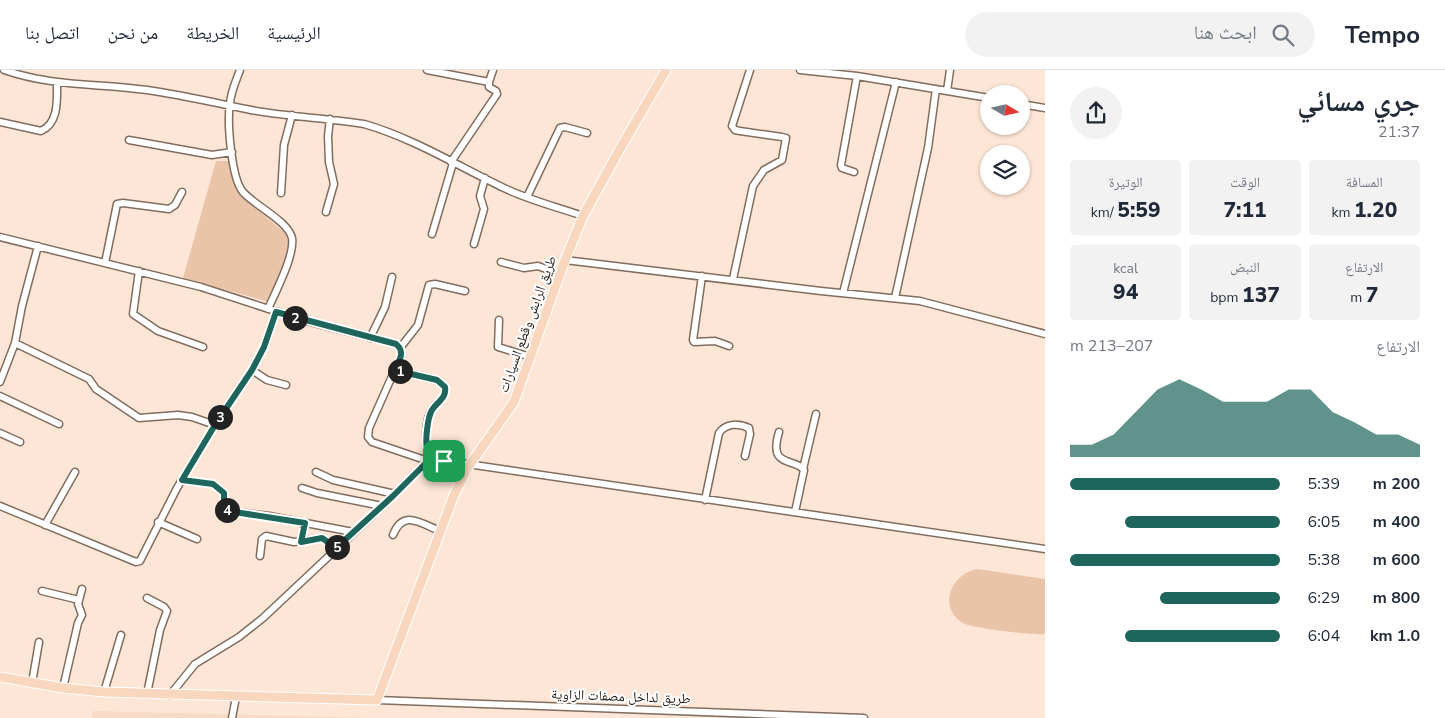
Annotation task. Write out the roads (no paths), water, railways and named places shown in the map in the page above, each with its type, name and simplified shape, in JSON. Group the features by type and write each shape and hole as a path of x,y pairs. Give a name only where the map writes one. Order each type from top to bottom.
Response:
{"main road":[{"name":"طريق الرابش وقطع السيارات","path":"377,700 440,532 469,466 509,410 531,357 565,260 583,216 620,147 666,70"},
{"path":"0,677 63,688 104,692 377,700"}],"street":[{"path":"4,70 35,80 145,90 229,104 251,110 292,116 330,118 381,128 504,188 583,216"},
{"path":"240,70 229,104 232,152 237,181 241,190 287,228 291,235 290,253 268,310"},
{"path":"427,70 489,82"},
{"path":"432,234 452,162 497,94 496,91 489,87 493,70"},
{"path":"733,279 753,186 764,170 782,160 786,143 786,138 735,130 732,126 750,70"},
{"path":"800,70 857,76 980,97"},
{"path":"946,91 950,70"},
{"path":"854,172 842,168 841,165 857,76"},
{"path":"843,293 896,82"},
{"path":"0,122 41,132 56,113 57,83"},
{"path":"895,298 928,148 936,89"},
{"path":"1030,106 1045,108"},
{"path":"280,193 284,146 292,116"},
{"path":"326,212 334,184 329,162 328,136 330,118"},
{"path":"527,197 560,128 565,127 587,133"},
{"path":"130,140 216,155 232,152"},
{"path":"474,244 484,209 480,196 485,178"},
{"path":"105,263 117,204 123,203 169,209 175,205 182,192"},
{"path":"0,237 221,293 268,310 396,344 400,348 401,356 369,428 368,437 372,442 428,461 444,461 1045,549"},
{"path":"0,382 15,343 22,306 38,246"},
{"path":"565,260 920,301 1045,334"},
{"path":"501,262 524,268 538,266 560,274"},
{"path":"139,271 133,314 158,331 203,347"},
{"path":"702,276 693,340 696,343 715,341 729,346"},
{"path":"370,338 385,307 392,277"},
{"path":"400,348 418,325 429,284 465,291"},
{"path":"0,506 136,562 140,560 158,522 182,480 215,425 252,370 264,347 276,312"},
{"path":"499,320 498,347 531,357"},
{"path":"15,343 90,379 96,389 139,418 154,418 164,414 178,415 192,417 215,425"},
{"path":"252,370 267,380 286,385"},
{"path":"394,370 437,380 445,387 444,396 431,411 429,417 426,446 432,455 444,461"},
{"path":"0,396 59,424"},
{"path":"795,512 816,414"},
{"path":"706,500 718,433 722,428 734,424 749,428 750,434 745,456"},
{"path":"779,432 777,448 781,458 803,469"},
{"path":"0,433 20,442"},
{"path":"170,695 194,664 239,637 263,618 428,461"},
{"path":"45,526 75,472"},
{"path":"316,472 333,480 395,494"},
{"path":"182,480 215,485 224,493 224,507 228,511 353,532"},
{"path":"302,488 317,493 382,506"},
{"path":"393,535 396,527 405,520 411,519 440,532"},
{"path":"158,522 197,539"},
{"path":"301,542 305,523"},
{"path":"260,556 262,539 265,536 301,542 322,538 336,548"},
{"path":"63,688 78,623 82,615 79,600 82,589"},
{"path":"42,591 79,600"},
{"path":"147,598 164,606 167,612 160,630 147,694"},
{"path":"104,692 121,635"},
{"path":"32,683 39,642"},
{"path":"232,718 236,697"},
{"name":"طريق لداخل مصفات الزاوية","path":"377,700 864,718"}]}
